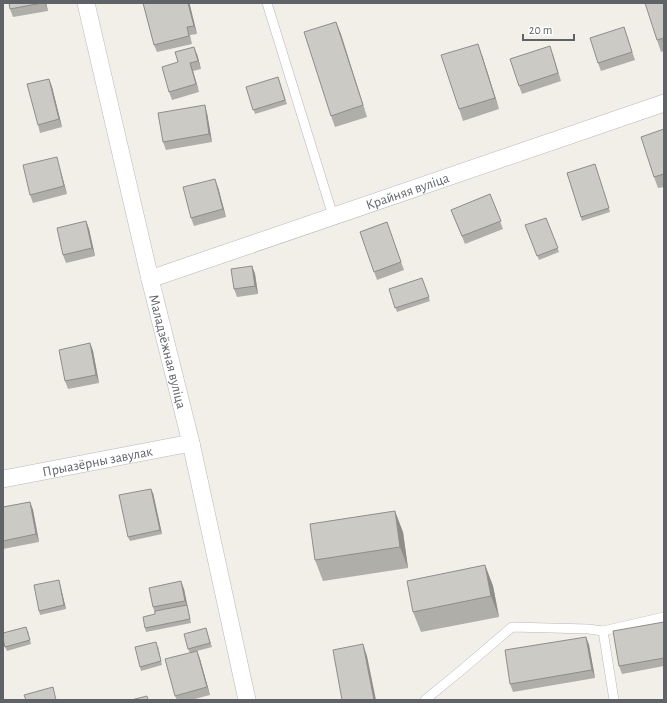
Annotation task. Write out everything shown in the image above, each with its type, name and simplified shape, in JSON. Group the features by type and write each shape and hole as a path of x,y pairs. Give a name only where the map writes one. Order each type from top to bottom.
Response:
{"street":[{"name":"Маладзёжная вуліца","path":"86,3 150,279 191,443 247,700"},
{"name":"Крайняя вуліца","path":"150,279 664,103"},
{"name":"Прыазёрны завулак","path":"3,479 191,443"}],"lane":[{"path":"267,3 333,216"},
{"path":"425,700 512,627 604,631 664,617"},
{"path":"604,631 614,700"}],"building":[{"path":"9,3 42,3 10,9"},
{"path":"143,3 188,3 194,26 187,27 189,36 154,45"},
{"path":"645,3 664,3 664,38 657,40"},
{"path":"336,22 363,105 331,116 304,32"},
{"path":"624,27 632,52 598,63 590,38"},
{"path":"478,44 495,98 459,109 441,55"},
{"path":"550,46 558,73 519,86 510,59"},
{"path":"194,47 198,61 190,63 196,84 169,92 162,67 178,62 175,52"},
{"path":"278,77 285,100 253,110 246,87"},
{"path":"49,79 59,119 38,125 27,84"},
{"path":"205,105 209,134 163,142 158,113"},
{"path":"664,129 664,174 654,177 641,137"},
{"path":"57,157 64,186 30,195 23,165"},
{"path":"595,164 609,208 581,217 567,173"},
{"path":"215,179 223,209 191,218 183,187"},
{"path":"490,194 501,221 462,236 451,210"},
{"path":"546,218 558,248 537,256 525,225"},
{"path":"86,221 92,248 63,255 57,228"},
{"path":"387,222 401,262 374,272 360,232"},
{"path":"252,266 255,286 234,289 231,269"},
{"path":"422,278 429,297 395,308 389,289"},
{"path":"90,343 96,375 65,381 59,350"},
{"path":"151,489 160,530 128,537 119,495"},
{"path":"30,502 36,534 3,541 3,507"},
{"path":"395,511 400,547 315,560 310,524"},
{"path":"485,565 491,596 413,612 407,581"},
{"path":"59,580 64,605 39,611 34,585"},
{"path":"181,581 185,601 153,607 149,588"},
{"path":"187,605 190,619 145,628 143,617 155,614 155,611"},
{"path":"664,622 664,658 619,666 613,631"},
{"path":"26,627 30,640 5,647 3,633"},
{"path":"206,628 210,643 188,649 184,634"},
{"path":"586,637 592,670 510,684 505,650"},
{"path":"156,642 161,661 140,667 135,647"},
{"path":"363,644 374,700 342,700 333,650"},
{"path":"197,651 207,687 175,696 165,659"},
{"path":"53,687 56,700 26,700 24,695"},
{"path":"147,696 148,700 131,700"}]}
